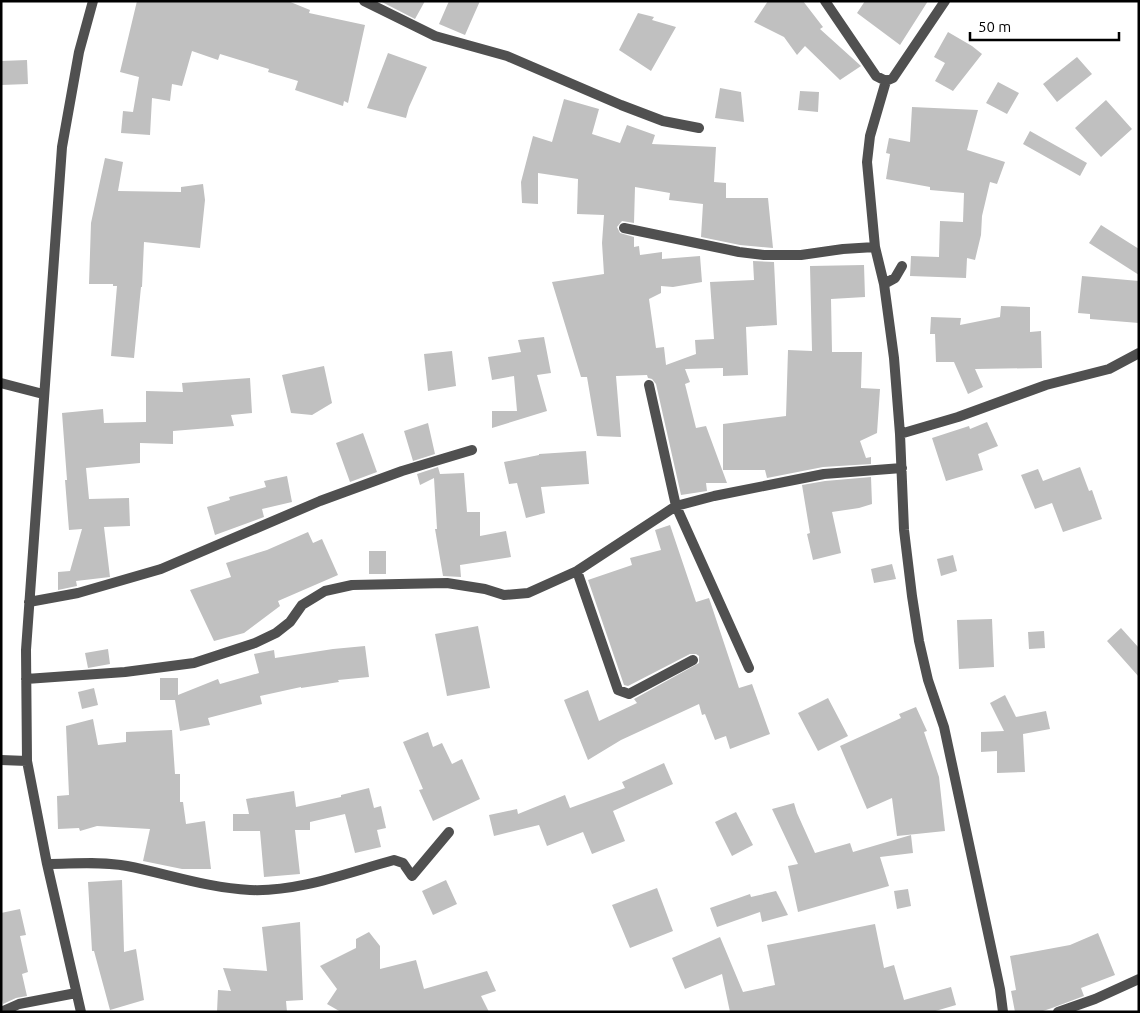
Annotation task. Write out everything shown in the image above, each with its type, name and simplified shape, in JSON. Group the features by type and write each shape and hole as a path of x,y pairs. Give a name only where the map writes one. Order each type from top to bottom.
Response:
{"street":[{"path":"81,1012 47,864 27,762 26,650 62,147 79,52 93,1"},
{"path":"364,1 435,36 507,56 663,121 699,128"},
{"path":"825,1 876,76 886,81 893,78 945,1"},
{"path":"886,81 870,136 867,162 875,247 884,284 894,358 902,468 904,530 919,641 928,680 944,727 1000,989 1002,1012"},
{"path":"624,228 739,252 764,255 802,255 875,247"},
{"path":"884,284 895,278 902,266"},
{"path":"900,434 958,417 1046,385 1109,369 1139,353"},
{"path":"1,383 43,394"},
{"path":"649,385 676,506 749,668"},
{"path":"29,602 78,593 161,569 329,498 402,470 472,450"},
{"path":"26,679 125,672 194,663 255,643 276,633 290,622 302,605 325,591 352,585 447,583 485,589 504,595 528,593 578,571 676,506 714,496 824,474 902,468"},
{"path":"578,571 618,690 630,694 694,660"},
{"path":"1,760 27,762"},
{"path":"47,864 126,866 220,886 249,890 277,889 306,885 394,860 403,863 412,876 449,832"},
{"path":"1058,1012 1095,999 1139,979"},
{"path":"2,1012 19,1004 76,993"}],"building":[{"path":"137,1 288,1 310,10 309,13 365,25 348,103 344,101 343,106 295,90 298,81 268,72 269,69 220,54 218,60 192,51 182,86 172,84 170,101 152,98 150,135 121,133 123,111 133,112 139,77 120,72"},
{"path":"380,1 425,1 415,19"},
{"path":"449,1 480,1 465,35 439,24"},
{"path":"768,1 803,1 823,27 820,29 861,66 840,80 805,46 797,55 784,37 754,22"},
{"path":"865,1 928,1 900,45 857,13"},
{"path":"638,13 654,17 652,20 676,27 651,71 619,50"},
{"path":"948,32 982,54 953,91 935,81 945,63 934,57"},
{"path":"388,53 427,67 406,118 367,108"},
{"path":"1077,57 1092,74 1057,102 1043,84"},
{"path":"27,60 28,84 1,85 1,61"},
{"path":"998,82 1019,93 1007,114 986,103"},
{"path":"720,88 741,92 744,122 715,118"},
{"path":"800,91 819,92 818,112 798,110"},
{"path":"564,99 599,109 592,134 620,143 627,125 655,135 652,144 716,147 714,182 726,183 726,198 768,198 773,248 740,245 701,237 703,204 669,200 670,193 635,187 634,223 622,221 617,227 620,233 634,237 634,247 639,246 640,255 662,252 662,259 700,256 702,282 673,287 661,286 661,293 649,299 656,348 664,347 666,365 696,354 695,340 714,339 710,282 754,280 753,261 774,262 777,325 746,327 748,375 723,376 723,368 685,369 690,382 685,384 696,428 706,426 727,483 706,483 707,491 681,495 656,384 647,375 616,376 621,437 597,436 587,377 581,377 552,282 604,274 602,243 604,215 577,214 578,179 538,173 538,204 522,203 521,182 533,136 552,142"},
{"path":"1106,100 1132,129 1101,157 1075,128"},
{"path":"912,107 978,110 967,150 1005,162 997,184 990,182 975,260 967,258 966,278 910,276 911,256 939,257 940,221 963,222 964,193 930,190 930,187 886,179 890,154 886,153 889,138 910,142"},
{"path":"1030,131 1087,163 1080,176 1023,144"},
{"path":"105,158 123,162 118,191 181,192 181,187 203,184 205,200 200,248 144,242 142,287 134,358 111,356 117,286 113,286 113,284 89,284 91,223"},
{"path":"1101,225 1139,249 1139,275 1089,243"},
{"path":"864,265 865,297 831,299 832,352 862,352 861,388 880,389 877,433 860,441 866,458 871,457 871,464 823,467 767,478 765,470 723,470 723,424 786,416 788,350 812,351 810,266"},
{"path":"1082,276 1139,281 1139,323 1090,319 1090,314 1078,313"},
{"path":"1001,306 1030,307 1030,332 1041,331 1042,368 975,369 983,387 968,394 954,362 936,362 935,334 930,334 931,317 961,318 960,325 1000,317"},
{"path":"544,337 551,373 537,375 547,411 492,428 492,411 517,411 514,376 492,380 488,357 521,352 518,340"},
{"path":"452,351 456,386 428,391 424,354"},
{"path":"324,366 332,403 312,415 291,413 282,375"},
{"path":"250,378 252,413 231,415 234,426 173,431 173,444 140,443 140,463 86,468 89,499 129,498 130,526 104,527 110,577 76,581 77,586 58,590 58,572 70,571 82,529 69,530 62,413 103,409 104,423 146,422 146,391 183,392 182,383"},
{"path":"987,422 998,446 978,454 983,470 946,481 932,438 969,426 970,429"},
{"path":"428,423 435,454 413,461 404,431"},
{"path":"363,433 377,472 350,482 336,443"},
{"path":"586,451 589,484 541,487 545,513 526,518 517,483 509,484 504,462 539,454"},
{"path":"438,467 440,474 464,473 467,512 480,512 480,536 506,531 511,557 460,565 461,577 443,576 435,529 437,529 434,478 420,485 417,474"},
{"path":"1080,467 1089,491 1092,490 1102,519 1063,532 1052,503 1035,509 1021,475 1038,469 1043,481"},
{"path":"287,476 292,502 262,509 264,517 215,535 207,507 230,500 229,497 266,487 264,481"},
{"path":"871,477 872,504 832,512 841,553 813,560 807,534 810,533 802,485"},
{"path":"670,525 696,602 709,598 739,688 752,684 770,734 730,749 726,736 715,740 705,714 702,715 699,704 621,740 588,760 564,700 588,690 599,721 637,703 634,699 699,663 699,656 690,654 628,686 624,685 588,580 632,565 630,558 661,550 655,530"},
{"path":"308,532 313,543 322,539 338,575 278,601 280,606 244,633 214,641 190,590 231,577 226,563 267,550"},
{"path":"369,551 386,551 386,574 369,574"},
{"path":"953,555 957,571 941,576 937,559"},
{"path":"892,564 896,579 874,583 871,569"},
{"path":"992,619 994,667 959,669 957,620"},
{"path":"478,626 490,688 447,696 435,634"},
{"path":"1121,628 1139,648 1139,677 1107,641"},
{"path":"1044,631 1045,648 1029,649 1028,632"},
{"path":"365,646 369,677 338,680 339,682 301,687 260,696 262,704 208,718 210,725 180,731 175,700 160,700 160,678 178,678 178,695 218,679 220,684 259,673 254,654 274,650 275,658"},
{"path":"108,649 110,664 88,668 85,653"},
{"path":"94,688 98,705 82,709 78,692"},
{"path":"1005,695 1016,717 1046,711 1050,729 1023,734 1025,772 997,773 997,751 981,752 981,732 1004,731 990,703"},
{"path":"828,698 848,736 818,751 798,713"},
{"path":"916,707 927,731 924,732 939,777 945,831 897,836 892,798 867,809 840,746 901,718 899,714"},
{"path":"93,719 98,745 126,742 126,732 172,730 175,774 180,774 180,802 183,802 186,824 205,821 211,869 182,869 143,861 150,829 97,826 80,831 79,828 58,829 57,796 69,795 66,726"},
{"path":"428,732 433,747 442,743 452,764 462,759 480,799 433,821 419,790 423,789 403,742"},
{"path":"664,763 673,784 613,811 625,841 592,854 583,832 547,846 539,825 494,836 489,815 517,809 518,814 565,795 570,808 625,788 622,782"},
{"path":"369,788 374,808 381,806 386,828 377,830 381,847 355,853 345,814 310,822 310,830 295,830 300,874 264,877 260,831 233,831 233,814 249,814 246,799 294,791 296,807 341,797 341,795"},
{"path":"794,803 815,853 850,843 853,852 911,835 913,853 880,857 889,886 798,912 788,866 798,864 772,809"},
{"path":"736,812 753,845 732,856 715,822"},
{"path":"122,880 124,952 136,949 144,1000 110,1010 94,951 92,951 88,882"},
{"path":"446,880 457,904 433,915 422,891"},
{"path":"657,888 673,931 630,948 612,905"},
{"path":"908,889 911,906 897,909 894,891"},
{"path":"776,891 788,915 762,922 760,912 717,927 710,908 750,894 751,897"},
{"path":"20,909 26,935 20,936 28,972 22,974 27,996 16,998 3,1004 1,995 1,913"},
{"path":"300,922 303,1000 286,1001 287,1012 217,1012 218,990 231,991 223,968 267,971 262,927"},
{"path":"875,924 884,968 894,965 904,1000 951,987 956,1005 932,1012 730,1012 722,974 685,989 672,958 720,937 743,992 775,985 767,945"},
{"path":"369,932 380,946 380,969 416,960 424,989 487,971 496,991 481,996 489,1012 341,1012 327,1004 337,989 320,966 356,948 356,939"},
{"path":"1098,933 1115,975 1081,988 1084,996 1052,1008 1040,1012 1015,1012 1011,991 1016,990 1010,956 1070,945"}]}
